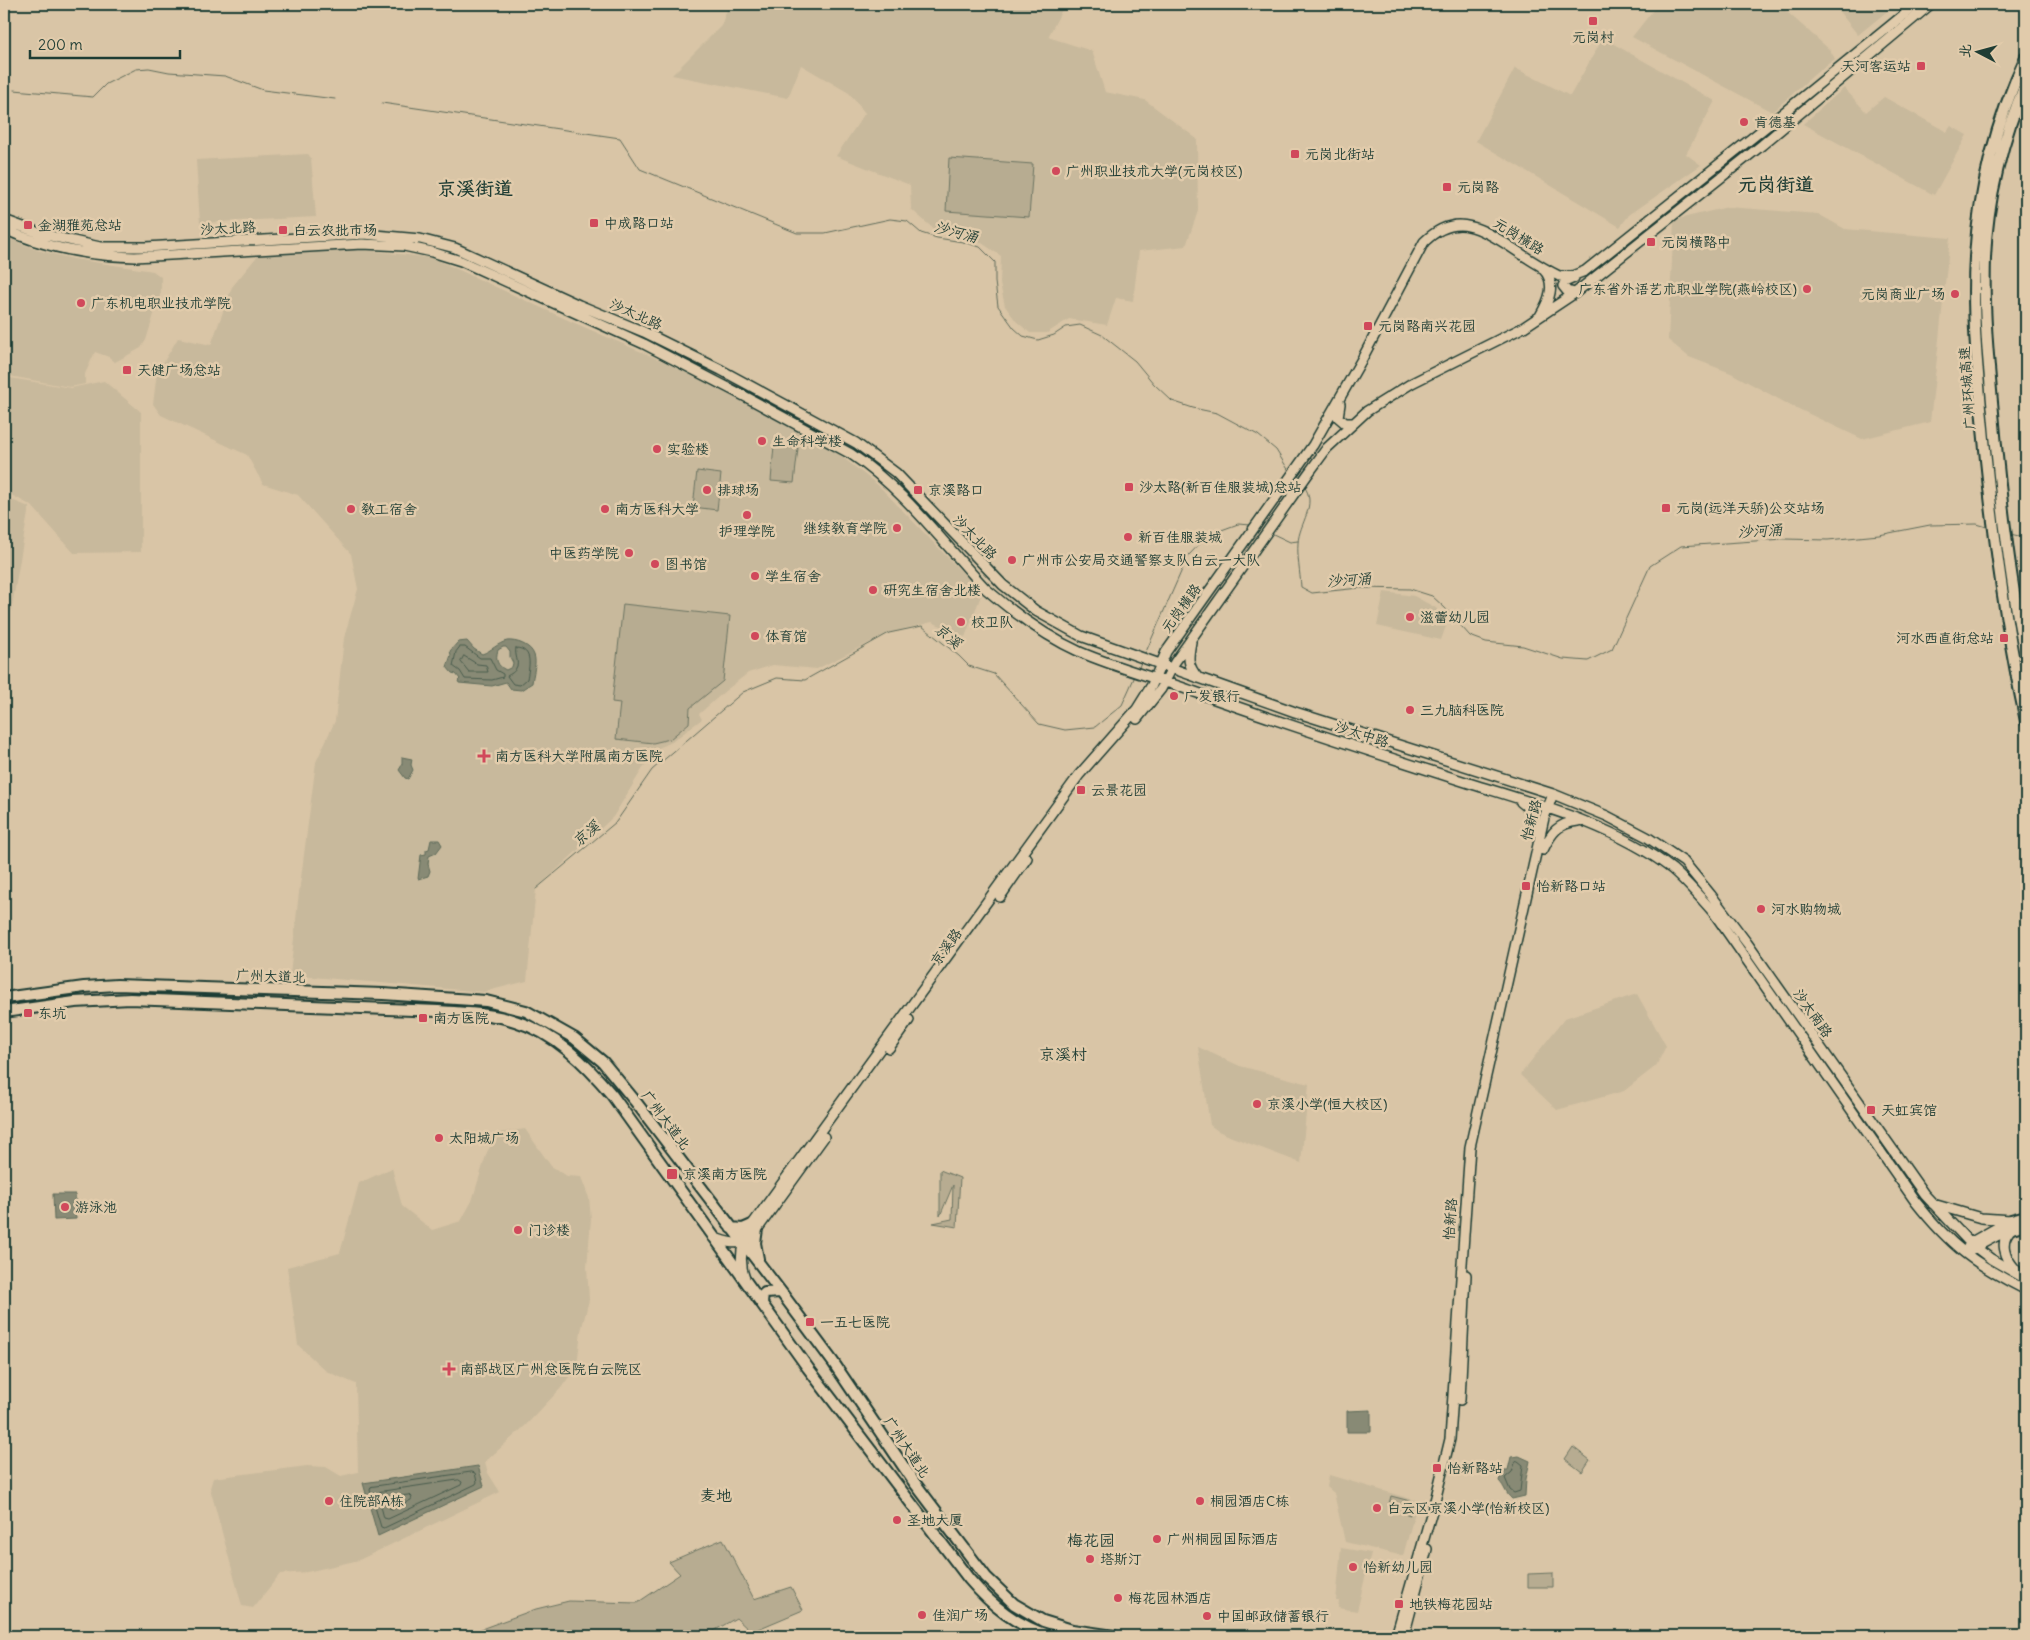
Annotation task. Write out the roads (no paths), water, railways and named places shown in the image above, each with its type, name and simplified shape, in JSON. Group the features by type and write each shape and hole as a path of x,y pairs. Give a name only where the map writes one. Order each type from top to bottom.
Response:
{"highway":[{"name":"广州环城高速","path":"2026,57 2003,113 1993,149 1982,201 1975,258 1978,360 1989,483 2007,622 2026,721"},
{"name":"广州环城高速","path":"2026,83 2013,116 1998,174 1989,216 1985,267 1986,335 2003,518 2018,621 2026,660"},
{"name":"广州大道北","path":"4,998 84,987 133,985 448,997 513,1006 552,1024 579,1041 596,1055 635,1102 781,1292 833,1362 914,1482 971,1558 994,1584 1014,1604 1043,1621 1072,1630 1114,1636"},
{"name":"广州大道北","path":"4,1012 81,1001 143,999 438,1011 484,1015 517,1021 560,1044 596,1077 624,1111 808,1368 977,1588 1010,1618 1030,1629 1050,1636"},
{"path":"702,1221 710,1222 719,1212"},
{"path":"2011,1224 2026,1216"},
{"path":"2011,1224 2026,1224"},
{"path":"731,1228 755,1227 755,1248 763,1269"},
{"path":"762,1303 762,1295 765,1293 772,1291 781,1292"}],"main road":[{"name":"元岗横路","path":"1161,664 1166,652 1300,466 1346,387 1417,252 1434,233 1448,226 1475,227 1482,229 1539,266 1559,276 1572,276 1585,271 1764,129 1917,4"},
{"name":"元岗横路","path":"1172,668 1192,637 1327,448 1353,423 1367,411 1412,383 1507,336 1539,318 1575,292 1762,146 1931,4"},
{"name":"沙太北路","path":"4,220 66,241 100,247 120,248 385,234 420,238 475,256 579,305 607,315 721,370 856,443 896,473 991,574 1036,611 1081,636 1172,668"},
{"name":"沙太北路","path":"4,229 43,244 83,254 107,256 149,256 347,245 404,246 461,261 664,354 862,461 917,512 986,589 1014,614 1036,629 1075,649 1165,682"},
{"path":"1539,266 1548,276 1551,289 1547,303 1539,318"},
{"path":"1575,292 1564,289 1565,282 1585,271"},
{"path":"604,326 607,315"},
{"path":"1346,387 1337,412 1338,417 1345,424 1353,423"},
{"path":"807,430 812,419"},
{"path":"1313,445 1322,438 1326,438 1328,442 1327,448"},
{"path":"1207,597 1201,613 1209,615"},
{"path":"1192,637 1188,663 1198,679"},
{"name":"京溪路","path":"755,1227 1079,775 1137,709 1155,679 1161,664"},
{"name":"京溪路","path":"748,1285 741,1266 743,1243 1080,784 1130,728 1165,682 1172,668"},
{"name":"沙太中路","path":"1172,668 1198,679 1295,712 1553,794"},
{"name":"沙太中路","path":"1165,682 1288,725 1549,810"},
{"path":"1460,780 1471,778 1489,782 1490,778 1485,772"},
{"name":"怡新路","path":"1396,1636 1436,1497 1450,1439 1470,1147 1553,794"},
{"name":"沙太南路","path":"1553,794 1625,825 1648,837 1684,862 1736,927 1933,1204 1972,1245 1996,1262 2025,1278"},
{"path":"1515,798 1529,809 1535,817 1540,848"},
{"name":"沙太南路","path":"1549,810 1605,830 1642,849 1671,869 1702,900 1737,944 1916,1201 1940,1232 1964,1254 2026,1290"},
{"path":"1540,848 1560,826 1573,821 1584,823"},
{"name":"怡新路","path":"1404,1636 1456,1437 1474,1158 1540,848"},
{"path":"1933,1204 1981,1218 2011,1224"},
{"path":"1964,1254 1972,1245 2011,1224"},
{"path":"2011,1224 2004,1240 2005,1254 2008,1261 2025,1278"},
{"path":"713,1237 727,1243 743,1243"},
{"path":"1991,1271 1996,1262"}],"water":[{"path":"467,641 482,654 507,641 519,642 527,646 535,658 532,683 521,690 511,689 506,682 492,686 459,683 460,679 447,667 451,655 450,651 458,642","holes":["506,647 510,652 513,663 512,667 506,670 499,664 497,656 498,650"]},
{"path":"402,757 412,759 411,765 413,770 408,779 399,770 402,765"},
{"path":"431,840 439,840 442,845 436,853 429,856 428,864 430,871 428,876 418,879 421,855 426,854"},
{"name":"游泳池","path":"53,1194 75,1194 76,1219 54,1220"},
{"path":"1371,1410 1371,1432 1347,1432 1347,1411"},
{"path":"1519,1456 1530,1461 1525,1496 1512,1499 1499,1481 1502,1470 1508,1470 1511,1457"},
{"path":"478,1466 484,1486 378,1536 363,1483"}],"waterway":[{"path":"14,90 93,97 106,84 136,69 149,68 169,72 225,76 263,90 335,99"},
{"name":"沙河涌","path":"382,103 620,138 640,169 797,233 825,233 890,219 907,221 921,233 937,238 980,247 995,262 998,306 1014,328 1023,336 1038,340 1054,335 1066,327 1080,325 1102,335 1135,361 1154,384 1172,401 1217,413 1258,435 1276,450 1289,471"},
{"name":"沙河涌","path":"1304,486 1308,493 1309,507 1298,543 1301,587 1312,593 1359,588 1410,589 1432,596 1470,636 1486,642 1523,646 1563,659 1588,661 1612,649 1650,566 1681,546 1784,539 1828,540 1879,535 1930,525 1977,524 1990,528"},
{"name":"京溪","path":"1145,654 1188,556 1208,535 1238,524 1251,525"},
{"name":"京溪","path":"1271,533 1290,542 1298,541"},
{"name":"沙河涌","path":"2010,534 2019,536 2026,544"},
{"name":"京溪","path":"536,889 616,822 652,770 743,692 777,678 805,680 889,633 922,626 969,666 994,674 1039,724 1065,730 1095,727 1122,705 1135,676"},
{"name":"京溪","path":"1138,670 1141,662"}],"place":[{"name":"元岗村","path":"1593,21"},
{"name":"天河客运站","path":"1921,66"},
{"name":"肯德基","path":"1744,122"},
{"name":"元岗北街站","path":"1295,154"},
{"name":"广州职业技术大学(元岗校区)","path":"1056,171"},
{"name":"元岗路","path":"1447,187"},
{"name":"中成路口站","path":"594,223"},
{"name":"金湖雅苑总站","path":"28,225"},
{"name":"白云农批市场","path":"283,230"},
{"name":"元岗横路中","path":"1651,242"},
{"name":"广东省外语艺术职业学院(燕岭校区)","path":"1807,289"},
{"name":"元岗商业广场","path":"1955,294"},
{"name":"广东机电职业技术学院","path":"81,303"},
{"name":"元岗路南兴花园","path":"1368,326"},
{"name":"天健广场总站","path":"127,370"},
{"name":"生命科学楼","path":"762,441"},
{"name":"实验楼","path":"657,449"},
{"name":"沙太路(新百佳服装城)总站","path":"1129,487"},
{"name":"排球场","path":"707,490"},
{"name":"京溪路口","path":"918,490"},
{"name":"元岗(远洋天骄)公交站场","path":"1666,508"},
{"name":"教工宿舍","path":"351,509"},
{"name":"南方医科大学","path":"605,509"},
{"name":"护理学院","path":"747,515"},
{"name":"继续教育学院","path":"897,528"},
{"name":"新百佳服装城","path":"1128,537"},
{"name":"中医药学院","path":"629,553"},
{"name":"广州市公安局交通警察支队白云一大队","path":"1012,560"},
{"name":"图书馆","path":"655,564"},
{"name":"学生宿舍","path":"755,576"},
{"name":"研究生宿舍北楼","path":"873,590"},
{"name":"滋蕾幼儿园","path":"1410,617"},
{"name":"校卫队","path":"961,622"},
{"name":"体育馆","path":"755,636"},
{"name":"河水西直街总站","path":"2004,638"},
{"name":"广发银行","path":"1174,696"},
{"name":"三九脑科医院","path":"1410,710"},
{"name":"南方医科大学附属南方医院","path":"484,756"},
{"name":"云景花园","path":"1081,790"},
{"name":"怡新路口站","path":"1526,886"},
{"name":"河水购物城","path":"1761,909"},
{"name":"东坑","path":"28,1013"},
{"name":"南方医院","path":"423,1018"},
{"name":"京溪小学(恒大校区)","path":"1257,1104"},
{"name":"天虹宾馆","path":"1871,1110"},
{"name":"太阳城广场","path":"439,1138"},
{"name":"京溪南方医院","path":"672,1174"},
{"name":"游泳池","path":"65,1207"},
{"name":"门诊楼","path":"518,1230"},
{"name":"一五七医院","path":"810,1322"},
{"name":"南部战区广州总医院白云院区","path":"449,1369"},
{"name":"怡新路站","path":"1437,1468"},
{"name":"住院部A栋","path":"329,1501"},
{"name":"桐园酒店C栋","path":"1200,1501"},
{"name":"白云区京溪小学(怡新校区)","path":"1377,1508"},
{"name":"圣地大厦","path":"897,1520"},
{"name":"广州桐园国际酒店","path":"1157,1539"},
{"name":"塔斯汀","path":"1090,1559"},
{"name":"怡新幼儿园","path":"1353,1567"},
{"name":"梅花园林酒店","path":"1118,1598"},
{"name":"地铁梅花园站","path":"1399,1604"},
{"name":"佳润广场","path":"922,1615"},
{"name":"中国邮政储蓄银行","path":"1207,1616"}],"district":[{"name":"元岗街道","path":"1776,184"},
{"name":"京溪街道","path":"475,188"},
{"name":"京溪村","path":"1063,1054"},
{"name":"麦地","path":"716,1495"},
{"name":"梅花园","path":"1091,1540"}]}
